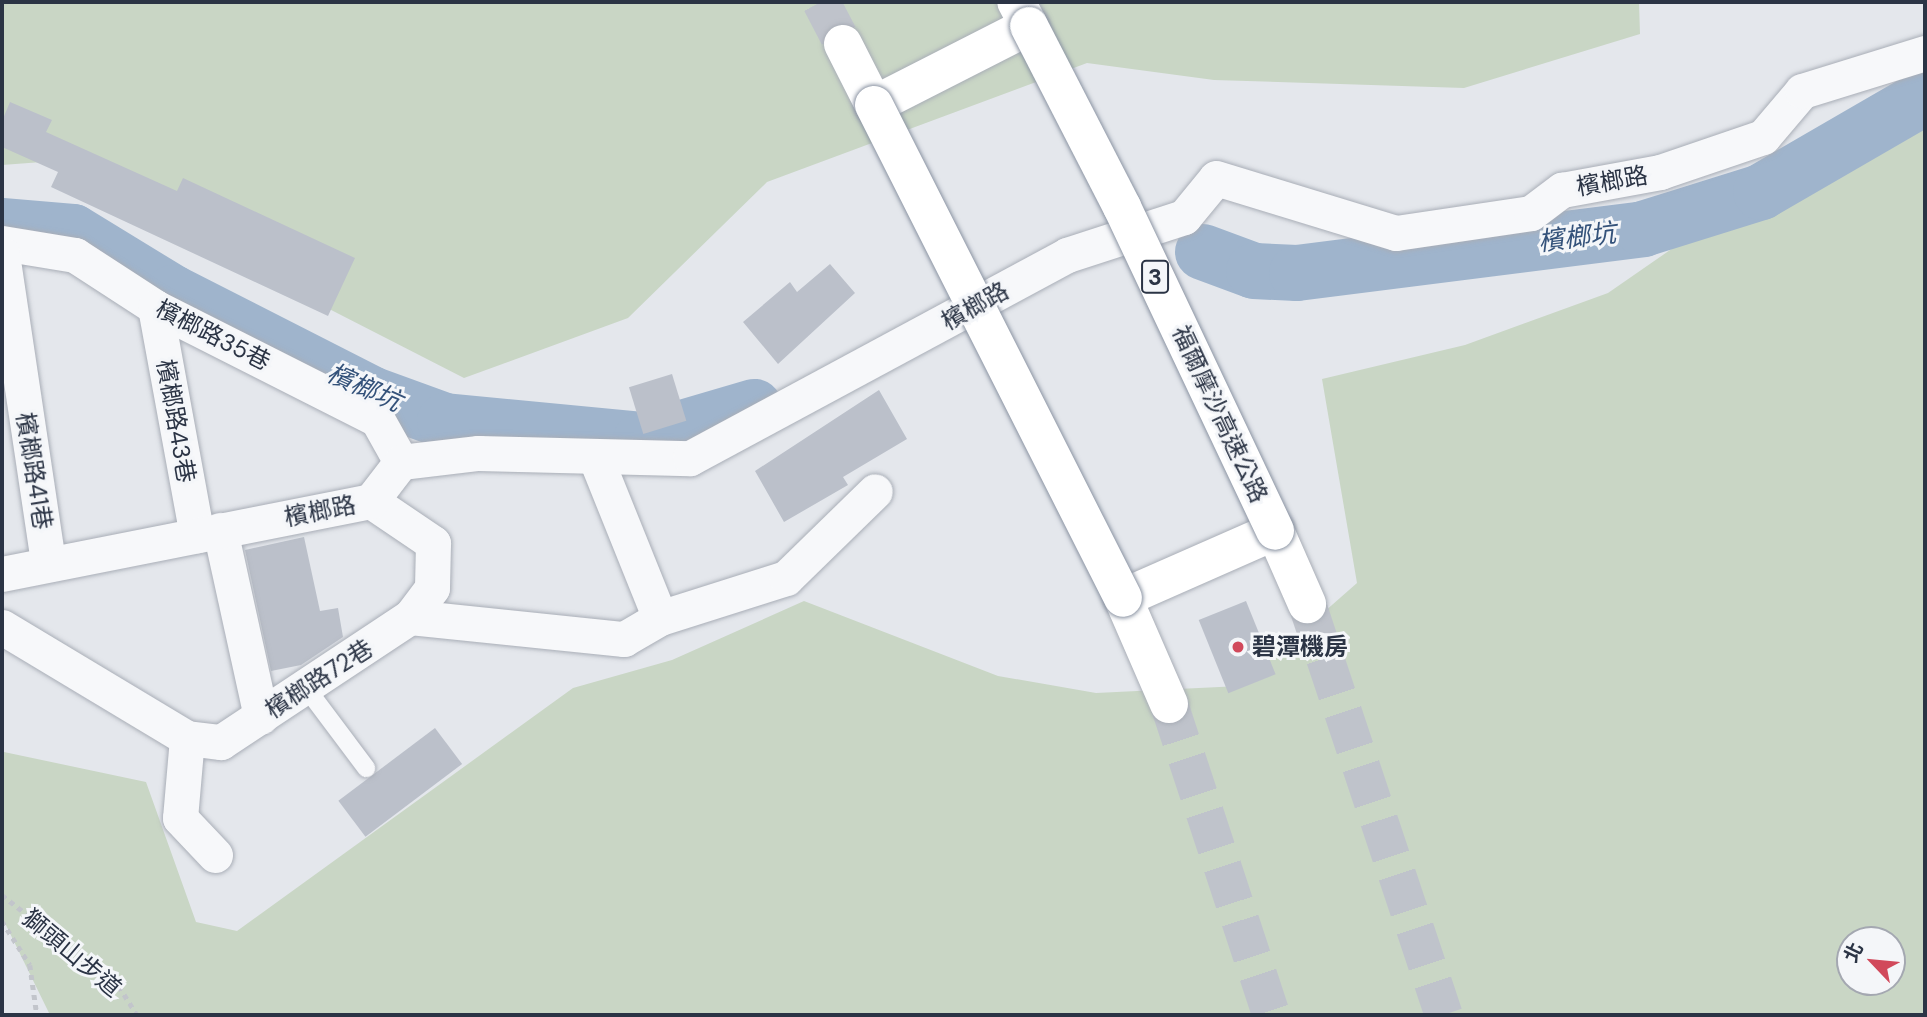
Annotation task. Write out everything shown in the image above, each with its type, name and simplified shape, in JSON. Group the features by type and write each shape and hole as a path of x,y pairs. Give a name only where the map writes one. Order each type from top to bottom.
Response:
{"highway":[{"path":"874,105 1022,14"},
{"name":"福爾摩沙高速公路","path":"1022,14 1122,207 1307,604"},
{"path":"843,44 1123,598 1168,704"},
{"path":"1123,598 1275,531"}],"street":[{"name":"檳榔路","path":"2,574 371,501 401,462 478,453 596,459 691,458 1067,255 1184,217 1216,178 1396,233 1531,213 1562,190 1660,172 1763,137 1801,91 1925,53"},
{"name":"檳榔路35巷","path":"2,243 75,255 155,307 377,419 401,462"},
{"name":"檳榔路41巷","path":"2,254 48,563"},
{"name":"檳榔路43巷","path":"155,307 209,533 261,717"},
{"path":"596,459 660,618"},
{"path":"410,617 624,639 660,618 786,578 874,491"},
{"name":"檳榔路72巷","path":"2,627 187,738 221,741 307,689 410,617 432,588 433,543 371,501"},
{"path":"187,738 180,818 215,855"}],"lane":[{"path":"307,689 366,768"}],"path":[{"name":"獅頭山步道","path":"2,895 119,986 137,1015"},
{"path":"2,921 30,965 37,1015"}],"green space":[{"path":"2,2 1639,2 1640,34 1464,88 1214,80 1087,63 767,182 628,318 464,378 42,162 2,165"},
{"path":"1925,105 1925,1015 50,1015 2,917 4,752 146,782 196,922 237,931 573,688 672,660 804,601 998,676 1096,693 1240,686 1357,583 1322,379 1465,345 1608,293 1761,187"}],"building":[{"path":"10,102 52,120 46,132 177,191 183,178 355,258 328,316 51,187 58,172 2,147 2,121"},
{"path":"830,264 855,293 778,364 743,322 790,282 797,292"},
{"path":"672,374 686,421 643,434 629,387"},
{"path":"879,390 907,439 843,477 848,485 784,522 755,471"},
{"path":"304,537 320,611 338,608 343,637 301,665 271,671 245,550"},
{"name":"碧潭機房","path":"1246,601 1276,674 1228,693 1199,620"},
{"path":"435,728 462,764 365,837 338,801"}],"waterway":[{"name":"檳榔坑","path":"1203,252 1254,271 1297,273 1643,229 1761,192 1925,97"},
{"name":"檳榔坑","path":"2,226 73,232 173,293 371,394 445,421 641,440 754,407"}],"tunnel":[{"path":"821,2 843,44"},
{"path":"1307,604 1444,1015"},
{"path":"1169,704 1271,1015"}],"place":[{"name":"碧潭機房","path":"1238,647"}]}
